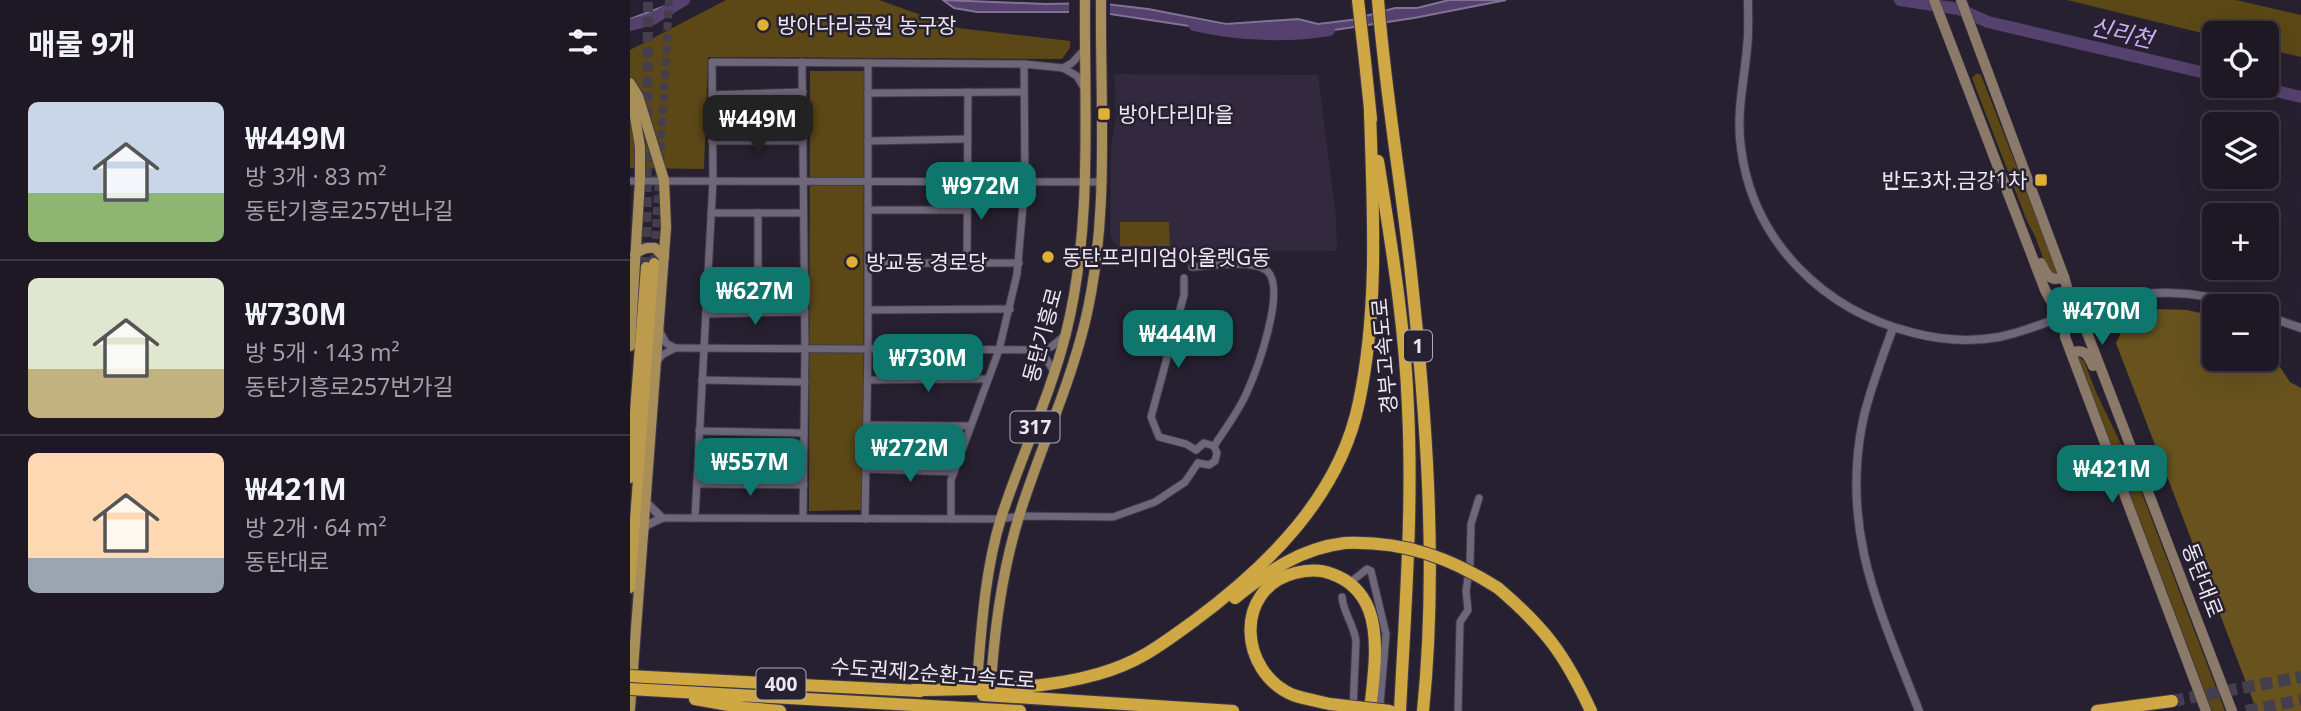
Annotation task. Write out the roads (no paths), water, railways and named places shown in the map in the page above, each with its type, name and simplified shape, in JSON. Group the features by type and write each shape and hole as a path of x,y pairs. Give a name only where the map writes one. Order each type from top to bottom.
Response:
{"highway":[{"name":"경부고속도로","path":"1358,0 1370,112 1395,267 1408,408 1408,572 1399,711"},
{"name":"경부고속도로","path":"1378,0 1409,262 1426,438 1428,571 1423,711"},
{"path":"1149,654 1215,606 1290,536 1320,496 1345,449 1359,402 1370,318 1373,211 1370,112"},
{"path":"630,478 654,262"},
{"path":"630,588 654,262"},
{"path":"914,690 980,689 1056,683 1097,675 1149,654 1292,558 1311,549 1345,543 1380,542 1436,556 1469,570 1498,589 1548,635 1572,670 1591,711"},
{"path":"1307,570 1326,571 1343,578 1362,594 1370,612 1380,709 1330,704 1294,695 1265,676 1253,653 1250,635 1253,613 1260,598 1276,581 1307,570"},
{"name":"수도권제2순환고속도로","path":"630,676 647,683 1020,711"},
{"path":"647,683 746,708 780,711"},
{"name":"수도권제2순환고속도로","path":"630,689 647,683 914,690 1233,711"},
{"path":"2097,711 2172,701"}],"main road":[{"name":"동탄기흥로","path":"978,670 989,577 1001,519 1055,373 1066,334 1079,262 1084,182 1084,0"},
{"name":"동탄기흥로","path":"992,669 999,601 1019,516 1068,382 1086,320 1096,257 1101,182 1101,0"},
{"name":"동탄대로","path":"1934,0 2045,290 2065,316 2086,330 2232,711"},
{"name":"동탄대로","path":"1961,0 2064,277 2069,294 2064,337 2206,711"},
{"path":"630,85 638,96 663,180 666,227 654,262"},
{"path":"630,85 640,148 635,180 635,254 630,346"},
{"path":"2027,243 2035,249 2047,276 2053,279 2064,277"},
{"path":"630,709 658,327 655,248 649,247 635,254"},
{"path":"2071,354 2078,351 2089,356 2100,381 2110,393"}],"street":[{"path":"1748,0 1739,134 1744,167 1763,219 1783,251 1815,285 1849,309 1893,328 1946,339 1979,339 1998,337 2100,303 2147,293 2202,296"},
{"path":"1063,68 1072,63 1084,45"},
{"path":"695,518 713,180 712,62 1024,64 1063,68 1077,75 1084,88"},
{"path":"802,62 805,312 803,519"},
{"path":"865,519 868,349 867,63"},
{"path":"951,519 951,480 999,350 1018,263 1025,182 1024,64"},
{"path":"712,94 803,92"},
{"path":"967,263 968,92"},
{"path":"867,93 1024,92"},
{"path":"867,141 967,139"},
{"path":"712,141 803,141"},
{"path":"635,180 1101,182"},
{"path":"868,210 967,210"},
{"path":"711,213 803,213"},
{"path":"758,213 758,313"},
{"path":"868,263 1018,263"},
{"path":"1192,267 1251,265 1264,268 1270,274 1275,287 1268,331 1247,392 1214,446"},
{"path":"1184,278 1184,295 1151,418 1160,437 1186,444 1196,450"},
{"path":"868,310 1010,309"},
{"path":"706,314 805,312"},
{"path":"2279,320 2301,328"},
{"path":"658,327 662,337 675,348"},
{"path":"1893,328 1867,403 1862,426 1856,506 1865,566 1919,711"},
{"path":"655,364 662,355 675,348 1041,350 1059,341 1066,334"},
{"path":"1041,350 1055,373"},
{"path":"867,380 988,379"},
{"path":"702,380 805,382"},
{"path":"867,425 970,426"},
{"path":"699,431 804,433"},
{"path":"1198,463 1196,450 1204,443 1214,446"},
{"path":"1198,463 1209,465 1215,461 1217,453 1214,446"},
{"path":"642,534 647,525 662,518 1113,517 1155,502 1185,482 1198,463"},
{"path":"866,469 954,472"},
{"path":"697,484 804,485"},
{"path":"1458,711 1460,622 1468,610 1466,591 1471,524 1479,498"},
{"path":"644,500 662,518"},
{"path":"1352,581 1362,571 1371,571 1385,623 1380,709"},
{"path":"1342,597 1356,641 1353,711"}],"waterway":[{"name":"신리천","path":"630,25 653,19 684,0"},
{"name":"신리천","path":"1900,0 1959,9 1988,22 2202,72"},
{"name":"신리천","path":"1194,25 1262,34 1329,30"},
{"name":"신리천","path":"2279,92 2301,97"}],"tunnel":[{"path":"646,267 648,0"},
{"path":"660,162 669,0"},
{"path":"654,263 659,175"},
{"path":"976,711 978,670"},
{"path":"2172,701 2301,677"},
{"path":"2246,711 2301,700"}],"place":[{"name":"방아다리공원 농구장","path":"763,25"},
{"name":"방아다리마을","path":"1104,114"},
{"name":"반도3차.금강1차","path":"2041,180"},
{"name":"동탄프리미엄아울렛G동","path":"1048,257"},
{"name":"방교동 경로당","path":"852,262"}]}
